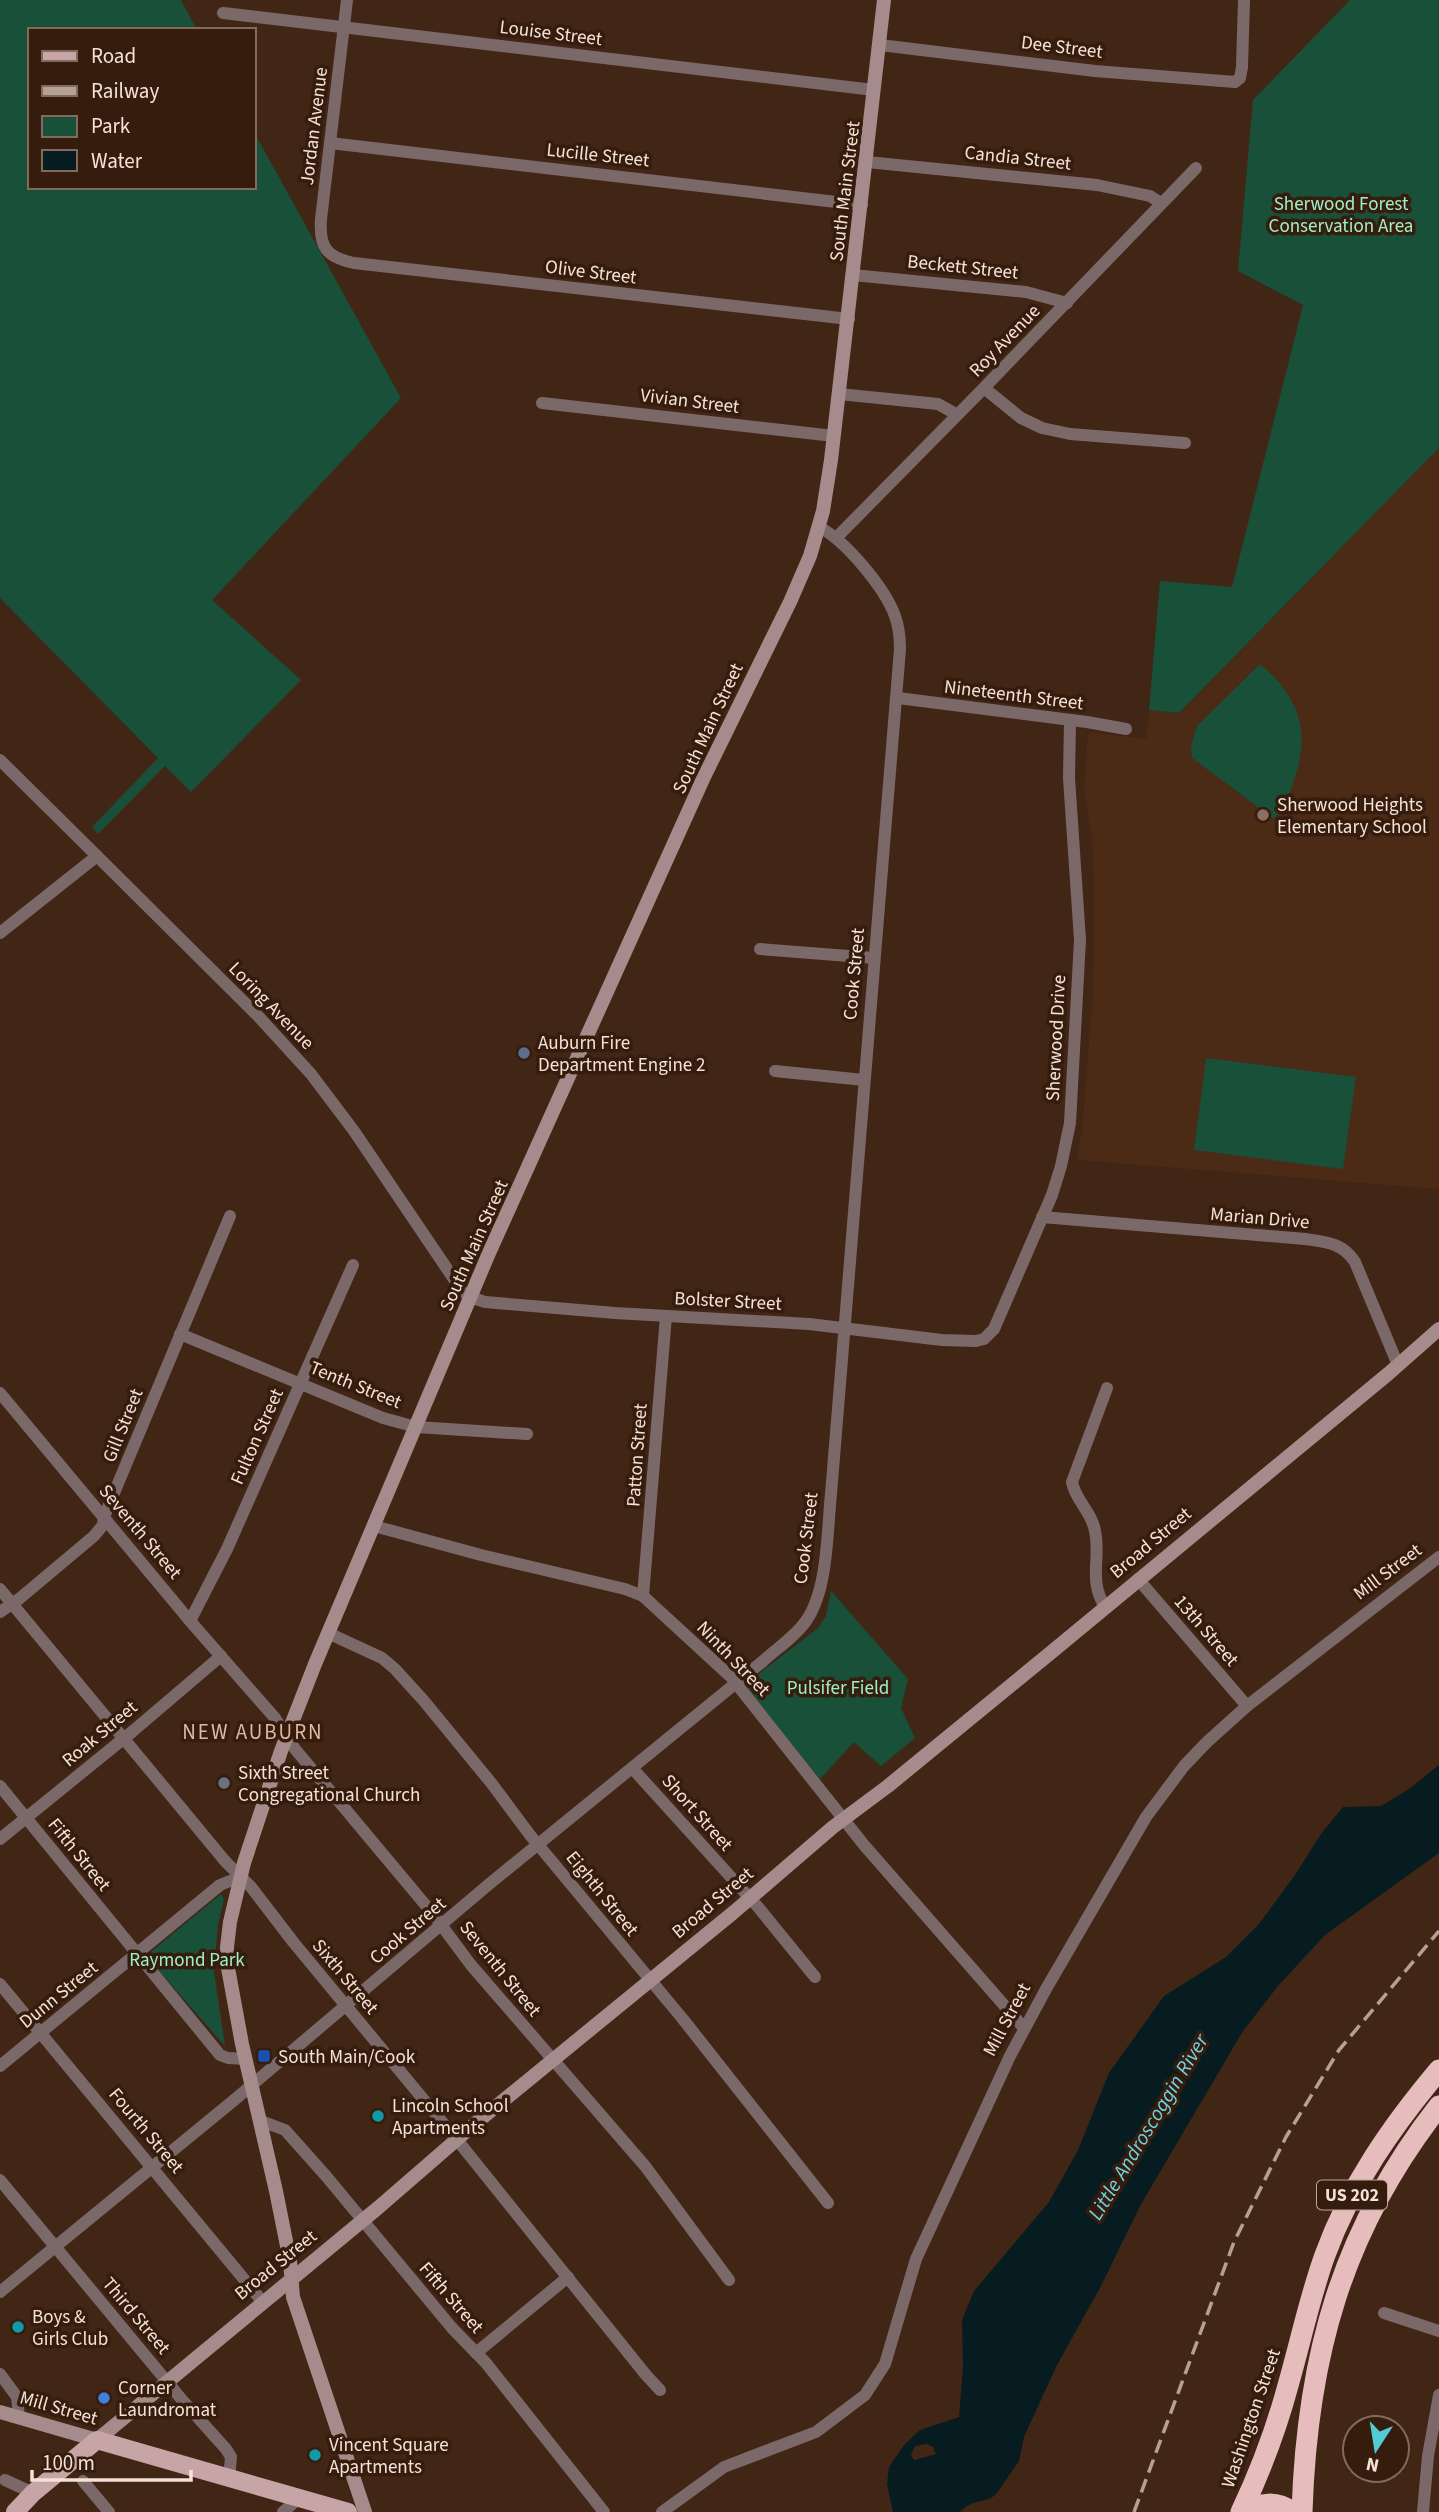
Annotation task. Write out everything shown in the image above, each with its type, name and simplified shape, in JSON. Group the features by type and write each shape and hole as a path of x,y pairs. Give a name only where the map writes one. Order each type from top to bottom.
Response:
{"highway":[{"name":"Washington Street","path":"1243,2512 1268,2448 1326,2253 1353,2192 1391,2131 1439,2070"},
{"name":"US 202","path":"1302,2512 1303,2462 1310,2403 1322,2343 1339,2285 1363,2227 1386,2183 1439,2106"},
{"path":"1243,2512 1270,2503 1292,2512"}],"main road":[{"name":"Mill Street","path":"97,2440 348,2512"},
{"name":"Broad Street","path":"15,2512 33,2493 97,2440"}],"street":[{"name":"Jordan Avenue","path":"330,254 321,240 320,230 347,0"},
{"name":"South Main Street","path":"365,2512 298,2316 261,2121 232,1997 227,1947 240,1877 251,1836 287,1736 470,1297 703,779 810,556 819,527 834,436 884,0"},
{"name":"Dee Street","path":"880,45 1095,71 1235,82 1242,67 1244,0"},
{"name":"Louise Street","path":"223,13 874,90"},
{"name":"Lucille Street","path":"330,143 862,205"},
{"name":"Candia Street","path":"867,162 1084,183 1136,192 1161,203"},
{"name":"Roy Avenue","path":"837,537 1067,303 1196,167"},
{"name":"Olive Street","path":"330,254 354,262 849,319"},
{"name":"Beckett Street","path":"853,275 1026,292 1067,303"},
{"path":"984,388 1021,418 1042,428 1070,434 1185,443"},
{"path":"839,394 938,404 956,414"},
{"name":"Vivian Street","path":"542,403 834,436"},
{"name":"Cook Street","path":"0,2291 736,1684 799,1629 816,1603 830,1506 900,649 896,618 878,586 837,537 819,527"},
{"name":"Nineteenth Street","path":"898,698 1126,729"},
{"name":"Sherwood Drive","path":"984,1339 994,1329 1052,1195 1066,1145 1073,1074 1080,940 1069,778 1070,720"},
{"name":"Loring Avenue","path":"0,760 258,1016 311,1074 354,1131 463,1291 470,1297"},
{"path":"0,933 97,856"},
{"path":"760,948 874,958"},
{"path":"775,1070 864,1080"},
{"name":"Gill Street","path":"0,1612 94,1536 103,1525 104,1517 230,1216"},
{"name":"Marian Drive","path":"1042,1217 1305,1239 1339,1245 1356,1262 1398,1365"},
{"name":"Fulton Street","path":"190,1620 228,1549 353,1265"},
{"name":"Bolster Street","path":"470,1297 485,1302 554,1308 809,1324 942,1340 984,1339"},
{"name":"Patton Street","path":"643,1596 666,1316"},
{"name":"Broad Street","path":"97,2440 843,1819 888,1786 1439,1329"},
{"name":"Tenth Street","path":"180,1334 383,1418 416,1427 527,1434"},
{"path":"1105,1607 1094,1583 1097,1550 1094,1523 1073,1490 1072,1482 1107,1388"},
{"name":"Seventh Street","path":"0,1392 275,1718 471,1965 662,2186 729,2280"},
{"name":"Ninth Street","path":"374,1526 625,1589 643,1596 736,1684 843,1819 1024,2028"},
{"name":"Mill Street","path":"662,2512 724,2467 816,2432 841,2415 872,2387 885,2364 916,2259 1024,2028 1146,1817 1185,1766 1247,1706 1439,1557"},
{"name":"13th Street","path":"1138,1579 1247,1706"},
{"name":"Sixth Street","path":"0,1589 660,2390"},
{"name":"Eighth Street","path":"328,1633 374,1653 395,1669 492,1784 828,2203"},
{"name":"Roak Street","path":"0,1839 124,1739 220,1656"},
{"name":"Short Street","path":"633,1769 815,1977"},
{"name":"Fifth Street","path":"0,1786 220,2055 246,2059"},
{"name":"Dunn Street","path":"0,2066 220,1885 240,1877"},
{"name":"Fourth Street","path":"0,1984 262,2301"},
{"name":"Fifth Street","path":"261,2121 285,2130 476,2353 604,2512"},
{"name":"Third Street","path":"0,2180 226,2449 231,2457 229,2479"},
{"path":"476,2353 568,2277"},
{"path":"1384,2313 1439,2331"},
{"path":"0,2374 17,2397 19,2417"},
{"path":"1423,2512 1428,2456 1439,2395"},
{"name":"Mill Street","path":"0,2412 97,2440"},
{"path":"5,2480 33,2493"},
{"path":"83,2481 109,2512"},
{"path":"284,2512 298,2499"}],"shaded area":[{"name":"Sherwood Heights Elementary School","path":"1439,448 1439,1189 1077,1160 1082,1130 1093,993 1092,840 1084,790 1088,732 1146,739 1149,710 1180,713"}],"green space":[{"path":"0,0 181,0 196,28 28,28 28,189 256,189 256,136 401,398 212,600 301,680 191,792 165,766 98,834 92,827 158,758 0,598"},
{"name":"Sherwood Forest Conservation Area","path":"1350,0 1439,0 1439,448 1179,713 1149,710 1160,581 1232,587 1303,305 1238,271 1253,100"},
{"path":"1260,664 1284,689 1298,716 1301,730 1299,762 1289,796 1274,819 1192,758 1191,746 1197,726"},
{"path":"1206,1058 1356,1077 1343,1169 1194,1150"},
{"name":"Pulsifer Field","path":"831,1591 908,1679 901,1708 915,1738 881,1766 854,1742 820,1779 748,1691 748,1682 818,1628 826,1616"},
{"name":"Raymond Park","path":"221,1894 224,1899 218,1924 214,1972 225,2046 146,1956"}],"water":[{"name":"Little Androscoggin River","path":"1439,1765 1439,1853 1325,1935 1278,1986 1243,2031 1140,2206 1101,2286 1057,2365 1024,2437 1019,2461 997,2493 989,2499 970,2504 960,2512 893,2512 887,2484 889,2467 904,2445 920,2430 959,2417 963,2366 962,2320 974,2291 1049,2202 1078,2150 1109,2073 1164,1996 1226,1957 1259,1924 1321,1834 1343,1807 1381,1806 1409,1789","holes":["927,2444 933,2447 936,2454 914,2460 911,2455 915,2446"]}],"railway":[{"path":"1134,2512 1234,2242 1286,2137 1339,2050 1439,1931"}],"place":[{"name":"Sherwood Heights Elementary School","path":"1263,815"},
{"name":"Auburn Fire Department Engine 2","path":"524,1053"},
{"name":"Sixth Street Congregational Church","path":"224,1783"},
{"name":"South Main/Cook","path":"264,2056"},
{"name":"Lincoln School Apartments","path":"378,2116"},
{"name":"Boys & Girls Club","path":"18,2327"},
{"name":"Corner Laundromat","path":"104,2398"},
{"name":"Vincent Square Apartments","path":"315,2455"}],"district":[{"name":"NEW AUBURN","path":"253,1732"}]}
